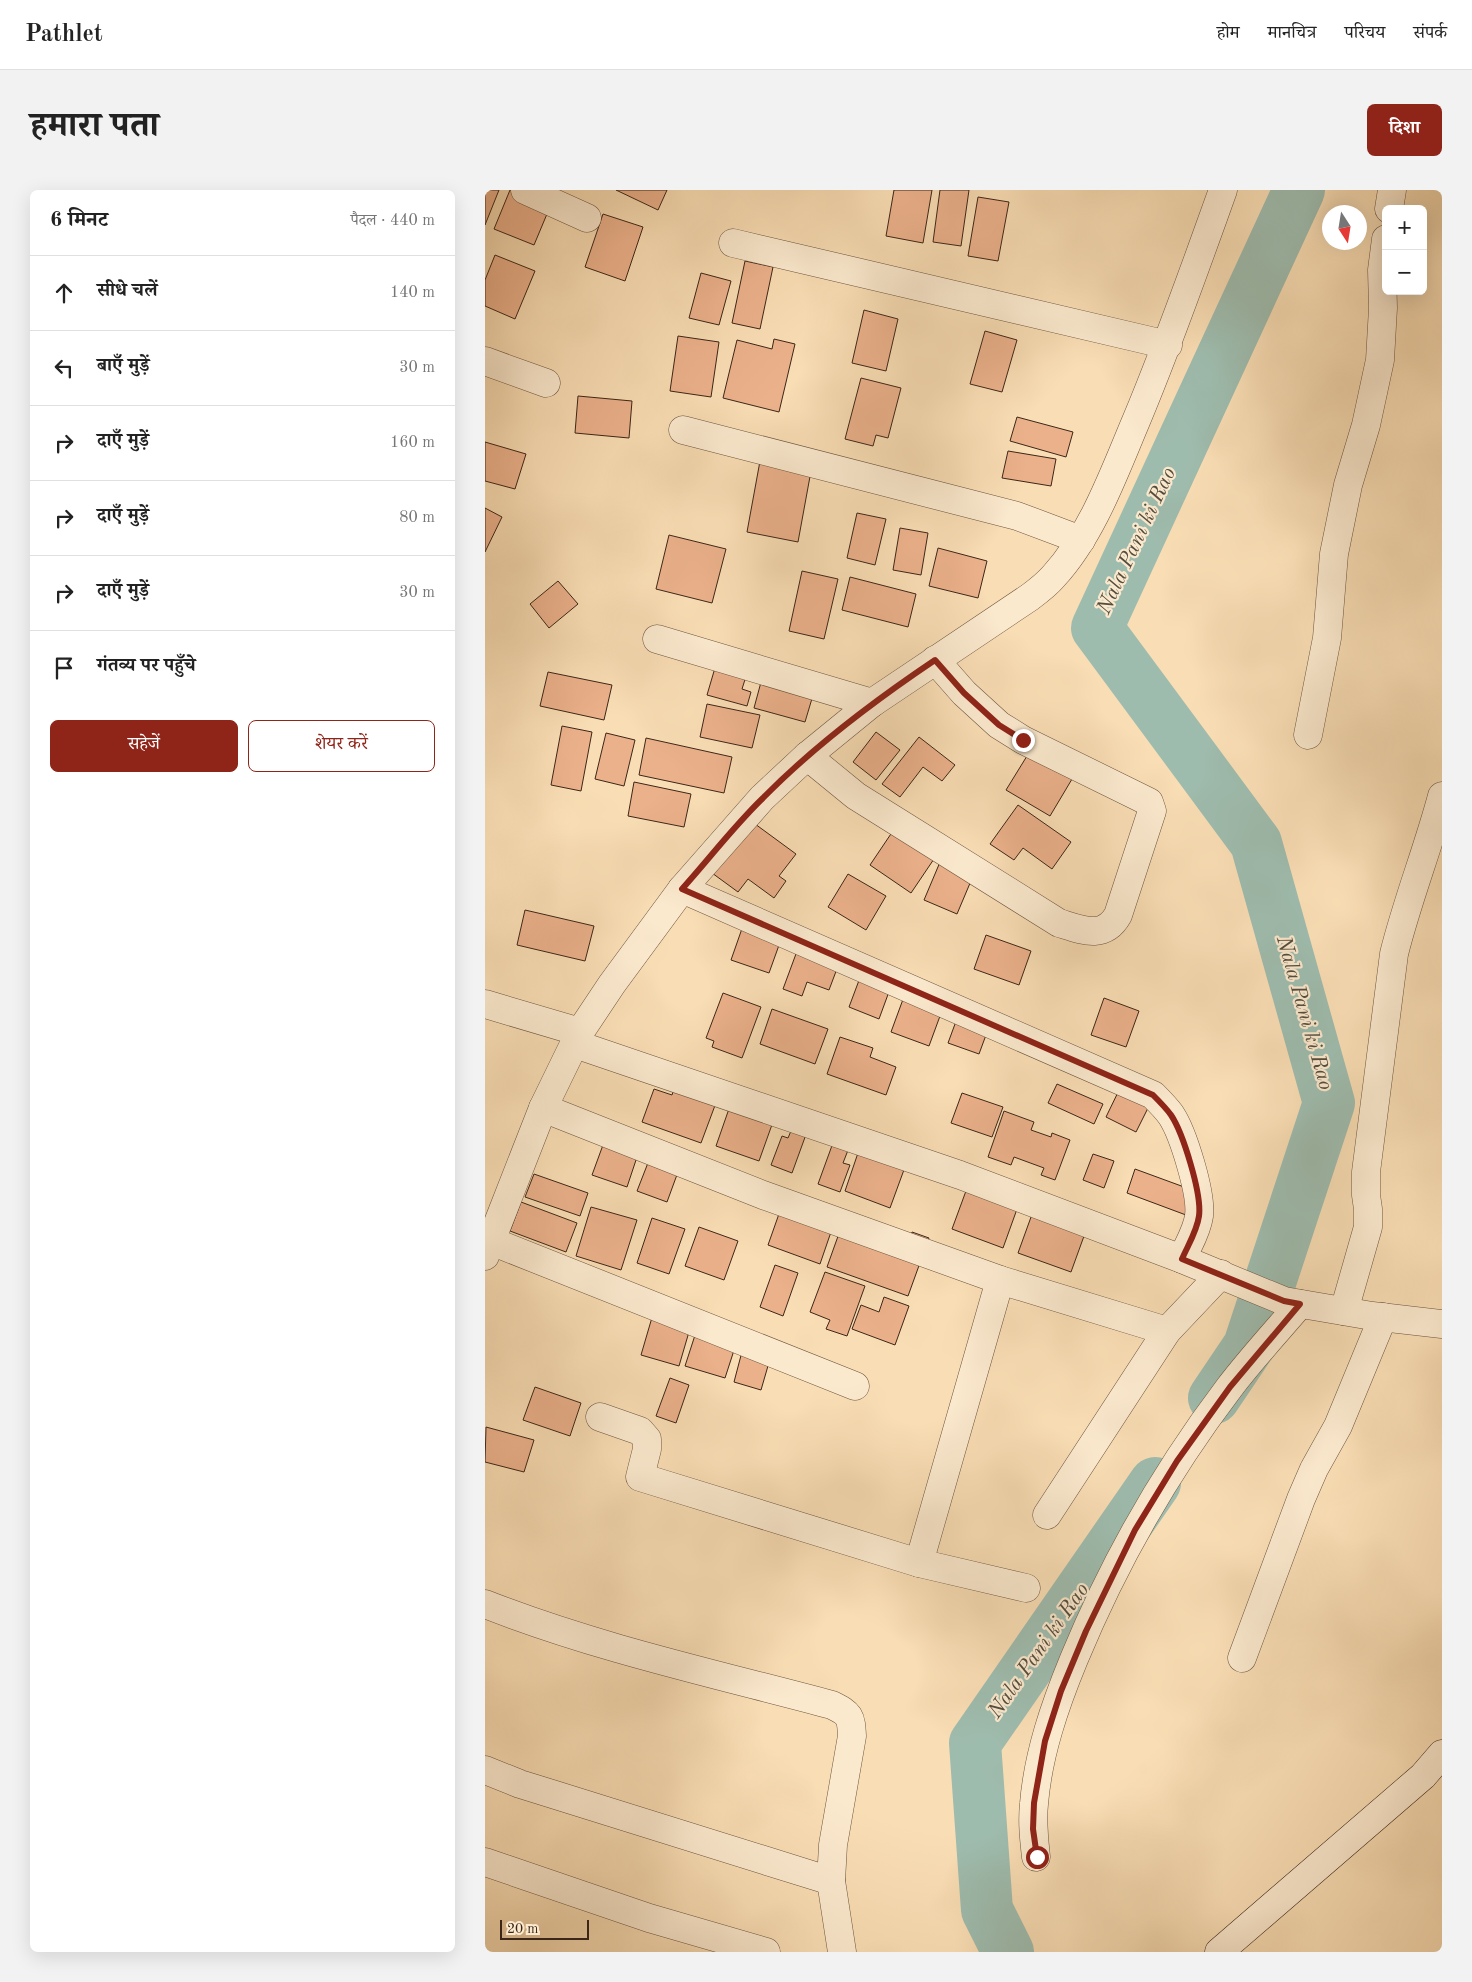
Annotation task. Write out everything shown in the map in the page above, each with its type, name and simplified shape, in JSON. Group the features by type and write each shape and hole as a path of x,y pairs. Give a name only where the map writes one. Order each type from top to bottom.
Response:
{"street":[{"path":"525,190 587,218"},
{"path":"855,1386 488,1248 543,1108 578,1038 611,984 682,889 762,798 807,756 872,703 1030,597 1052,579 1081,540 1113,474 1168,345 1223,190"},
{"path":"1390,205 1392,190"},
{"path":"733,243 1168,345"},
{"path":"1308,735 1327,638 1334,554 1348,485 1366,426 1380,360 1383,308 1382,270 1385,250"},
{"path":"485,361 546,383"},
{"path":"683,430 1017,516 1081,540"},
{"path":"657,639 872,703"},
{"path":"807,756 856,796 1059,922 1083,930 1097,931 1113,925 1152,812 1149,802 1023,740 999,725 964,693 935,660"},
{"path":"1344,1311 1368,1227 1367,1163 1394,954 1401,924 1442,796"},
{"path":"682,889 1153,1095 1171,1116 1181,1138 1195,1184 1199,1214 1182,1259"},
{"path":"485,1004 959,1175 1182,1259 1292,1303 1442,1324"},
{"path":"543,1108 763,1195 1000,1280 1167,1331"},
{"path":"1047,1515 1167,1331 1225,1276"},
{"path":"919,1563 1000,1280"},
{"path":"1037,1857 1033,1829 1034,1803 1045,1741 1061,1691 1086,1631 1135,1530 1177,1461 1292,1303"},
{"path":"1241,1658 1313,1469 1337,1426 1383,1317"},
{"path":"600,1416 639,1431 647,1439 647,1449 640,1477 919,1563 1026,1588"},
{"path":"485,1604 535,1624 600,1644 832,1705 845,1711 852,1722 852,1736 834,1836 831,1881 841,1952"},
{"path":"1219,1952 1423,1776 1442,1754"},
{"path":"485,1770 520,1784 622,1814 831,1881"},
{"path":"485,1862 649,1918 766,1952"}],"building":[{"path":"485,190 499,190 485,225"},
{"path":"510,190 522,190 552,202 534,245 494,229"},
{"path":"616,190 667,190 658,210"},
{"path":"894,190 932,190 923,243 886,236"},
{"path":"940,190 969,190 961,246 933,242"},
{"path":"978,197 1009,202 998,261 968,256"},
{"path":"603,214 643,227 625,281 585,267"},
{"path":"495,255 535,271 515,319 485,306 485,280"},
{"path":"745,261 773,267 760,329 732,323"},
{"path":"701,273 731,281 719,325 689,318"},
{"path":"864,310 898,319 886,371 852,363"},
{"path":"985,331 1017,340 1002,392 970,384"},
{"path":"678,336 719,342 711,397 670,391"},
{"path":"774,339 795,344 779,412 723,398 737,340 772,349"},
{"path":"861,378 901,388 888,438 876,435 873,446 845,439"},
{"path":"578,396 632,401 629,438 575,433"},
{"path":"1017,417 1073,432 1066,457 1010,441"},
{"path":"485,442 526,454 515,489 485,481"},
{"path":"1008,451 1056,459 1051,486 1002,478"},
{"path":"760,461 811,471 798,542 747,532"},
{"path":"485,508 502,517 485,552"},
{"path":"857,513 886,519 875,565 847,558"},
{"path":"900,528 928,533 921,575 893,570"},
{"path":"669,535 726,549 712,603 656,589"},
{"path":"938,548 987,561 978,598 929,586"},
{"path":"802,571 838,579 824,639 789,631"},
{"path":"850,577 916,594 908,627 842,610"},
{"path":"558,581 578,604 549,628 530,604"},
{"path":"717,661 748,670 742,689 751,692 747,706 707,695"},
{"path":"764,671 816,685 805,722 754,708"},
{"path":"548,672 612,685 604,720 540,706"},
{"path":"707,704 760,715 752,748 700,737"},
{"path":"562,726 592,732 581,791 551,785"},
{"path":"876,732 900,750 876,780 853,762"},
{"path":"606,733 635,740 624,786 595,779"},
{"path":"919,737 955,765 942,781 923,767 900,797 882,784"},
{"path":"646,738 732,757 724,793 639,775"},
{"path":"1035,743 1078,769 1050,816 1006,790"},
{"path":"634,782 691,794 684,827 628,816"},
{"path":"1018,805 1071,842 1052,869 1023,848 1014,860 990,844"},
{"path":"903,816 936,856 911,893 870,865"},
{"path":"751,821 796,854 779,876 786,881 774,898 748,879 738,892 712,873"},
{"path":"943,855 976,869 957,914 924,900"},
{"path":"848,874 886,896 866,930 828,907"},
{"path":"525,910 594,926 585,961 517,945"},
{"path":"745,920 783,934 769,973 731,960"},
{"path":"986,935 1031,951 1019,985 974,969"},
{"path":"800,943 841,958 829,990 807,982 802,996 783,989"},
{"path":"864,967 894,978 879,1019 849,1007"},
{"path":"909,983 947,997 929,1046 891,1032"},
{"path":"723,993 761,1007 742,1058 712,1047 714,1041 706,1038"},
{"path":"1104,998 1139,1011 1126,1047 1091,1035"},
{"path":"962,1005 993,1016 979,1054 948,1043"},
{"path":"772,1009 828,1029 815,1064 760,1044"},
{"path":"840,1037 873,1048 870,1057 896,1067 886,1095 827,1074"},
{"path":"678,1077 720,1092 701,1143 642,1122 654,1089 672,1095"},
{"path":"1057,1084 1103,1104 1094,1124 1048,1103"},
{"path":"1122,1084 1158,1088 1136,1132 1106,1117"},
{"path":"962,1093 1003,1107 992,1137 951,1123"},
{"path":"731,1103 774,1119 759,1161 716,1146"},
{"path":"1004,1111 1034,1122 1031,1130 1051,1137 1052,1133 1070,1140 1055,1180 1041,1175 1044,1168 1014,1157 1011,1165 988,1157"},
{"path":"794,1124 808,1129 792,1173 771,1165 782,1136 788,1138"},
{"path":"607,1134 641,1145 627,1187 592,1175"},
{"path":"834,1140 850,1145 843,1163 850,1165 840,1192 818,1184"},
{"path":"653,1150 682,1161 667,1202 637,1191"},
{"path":"859,1150 905,1167 890,1208 845,1191"},
{"path":"1093,1154 1114,1161 1104,1188 1083,1180"},
{"path":"1135,1169 1195,1191 1186,1215 1127,1193"},
{"path":"534,1174 588,1193 580,1216 525,1197"},
{"path":"970,1180 1021,1198 1003,1248 952,1229"},
{"path":"521,1202 577,1223 566,1252 510,1231"},
{"path":"1035,1206 1088,1225 1071,1272 1018,1253"},
{"path":"591,1207 637,1220 621,1270 576,1256"},
{"path":"780,1211 832,1229 820,1264 768,1245"},
{"path":"847,1211 907,1247 912,1232 929,1238 908,1296 827,1267"},
{"path":"652,1218 685,1229 669,1274 637,1263"},
{"path":"699,1227 738,1241 724,1280 685,1266"},
{"path":"775,1265 798,1273 783,1316 760,1307"},
{"path":"825,1272 865,1286 847,1336 826,1329 830,1320 810,1312"},
{"path":"884,1297 909,1306 895,1345 852,1329 861,1305 879,1312"},
{"path":"653,1314 691,1325 679,1366 641,1355"},
{"path":"697,1329 737,1341 725,1378 685,1366"},
{"path":"744,1344 772,1352 761,1390 734,1382"},
{"path":"670,1378 689,1385 676,1423 656,1416"},
{"path":"535,1387 581,1403 570,1436 523,1420"},
{"path":"486,1427 534,1440 524,1472 485,1462"}],"waterway":[{"name":"Nala Pani ki Rao","path":"1214,1398 1249,1346 1329,1103 1256,843 1097,628 1299,190"},
{"name":"Nala Pani ki Rao","path":"1008,1952 987,1910 975,1743 1155,1483"}],"route":[{"path":"1023,740 999,725 964,693 935,660 872,703 807,756 762,798 682,889 1153,1095 1171,1116 1181,1138 1195,1184 1199,1214 1182,1259 1284,1301 1300,1304 1230,1387 1177,1461 1135,1530 1086,1631 1061,1691 1045,1741 1034,1803 1033,1829 1037,1857"}]}
